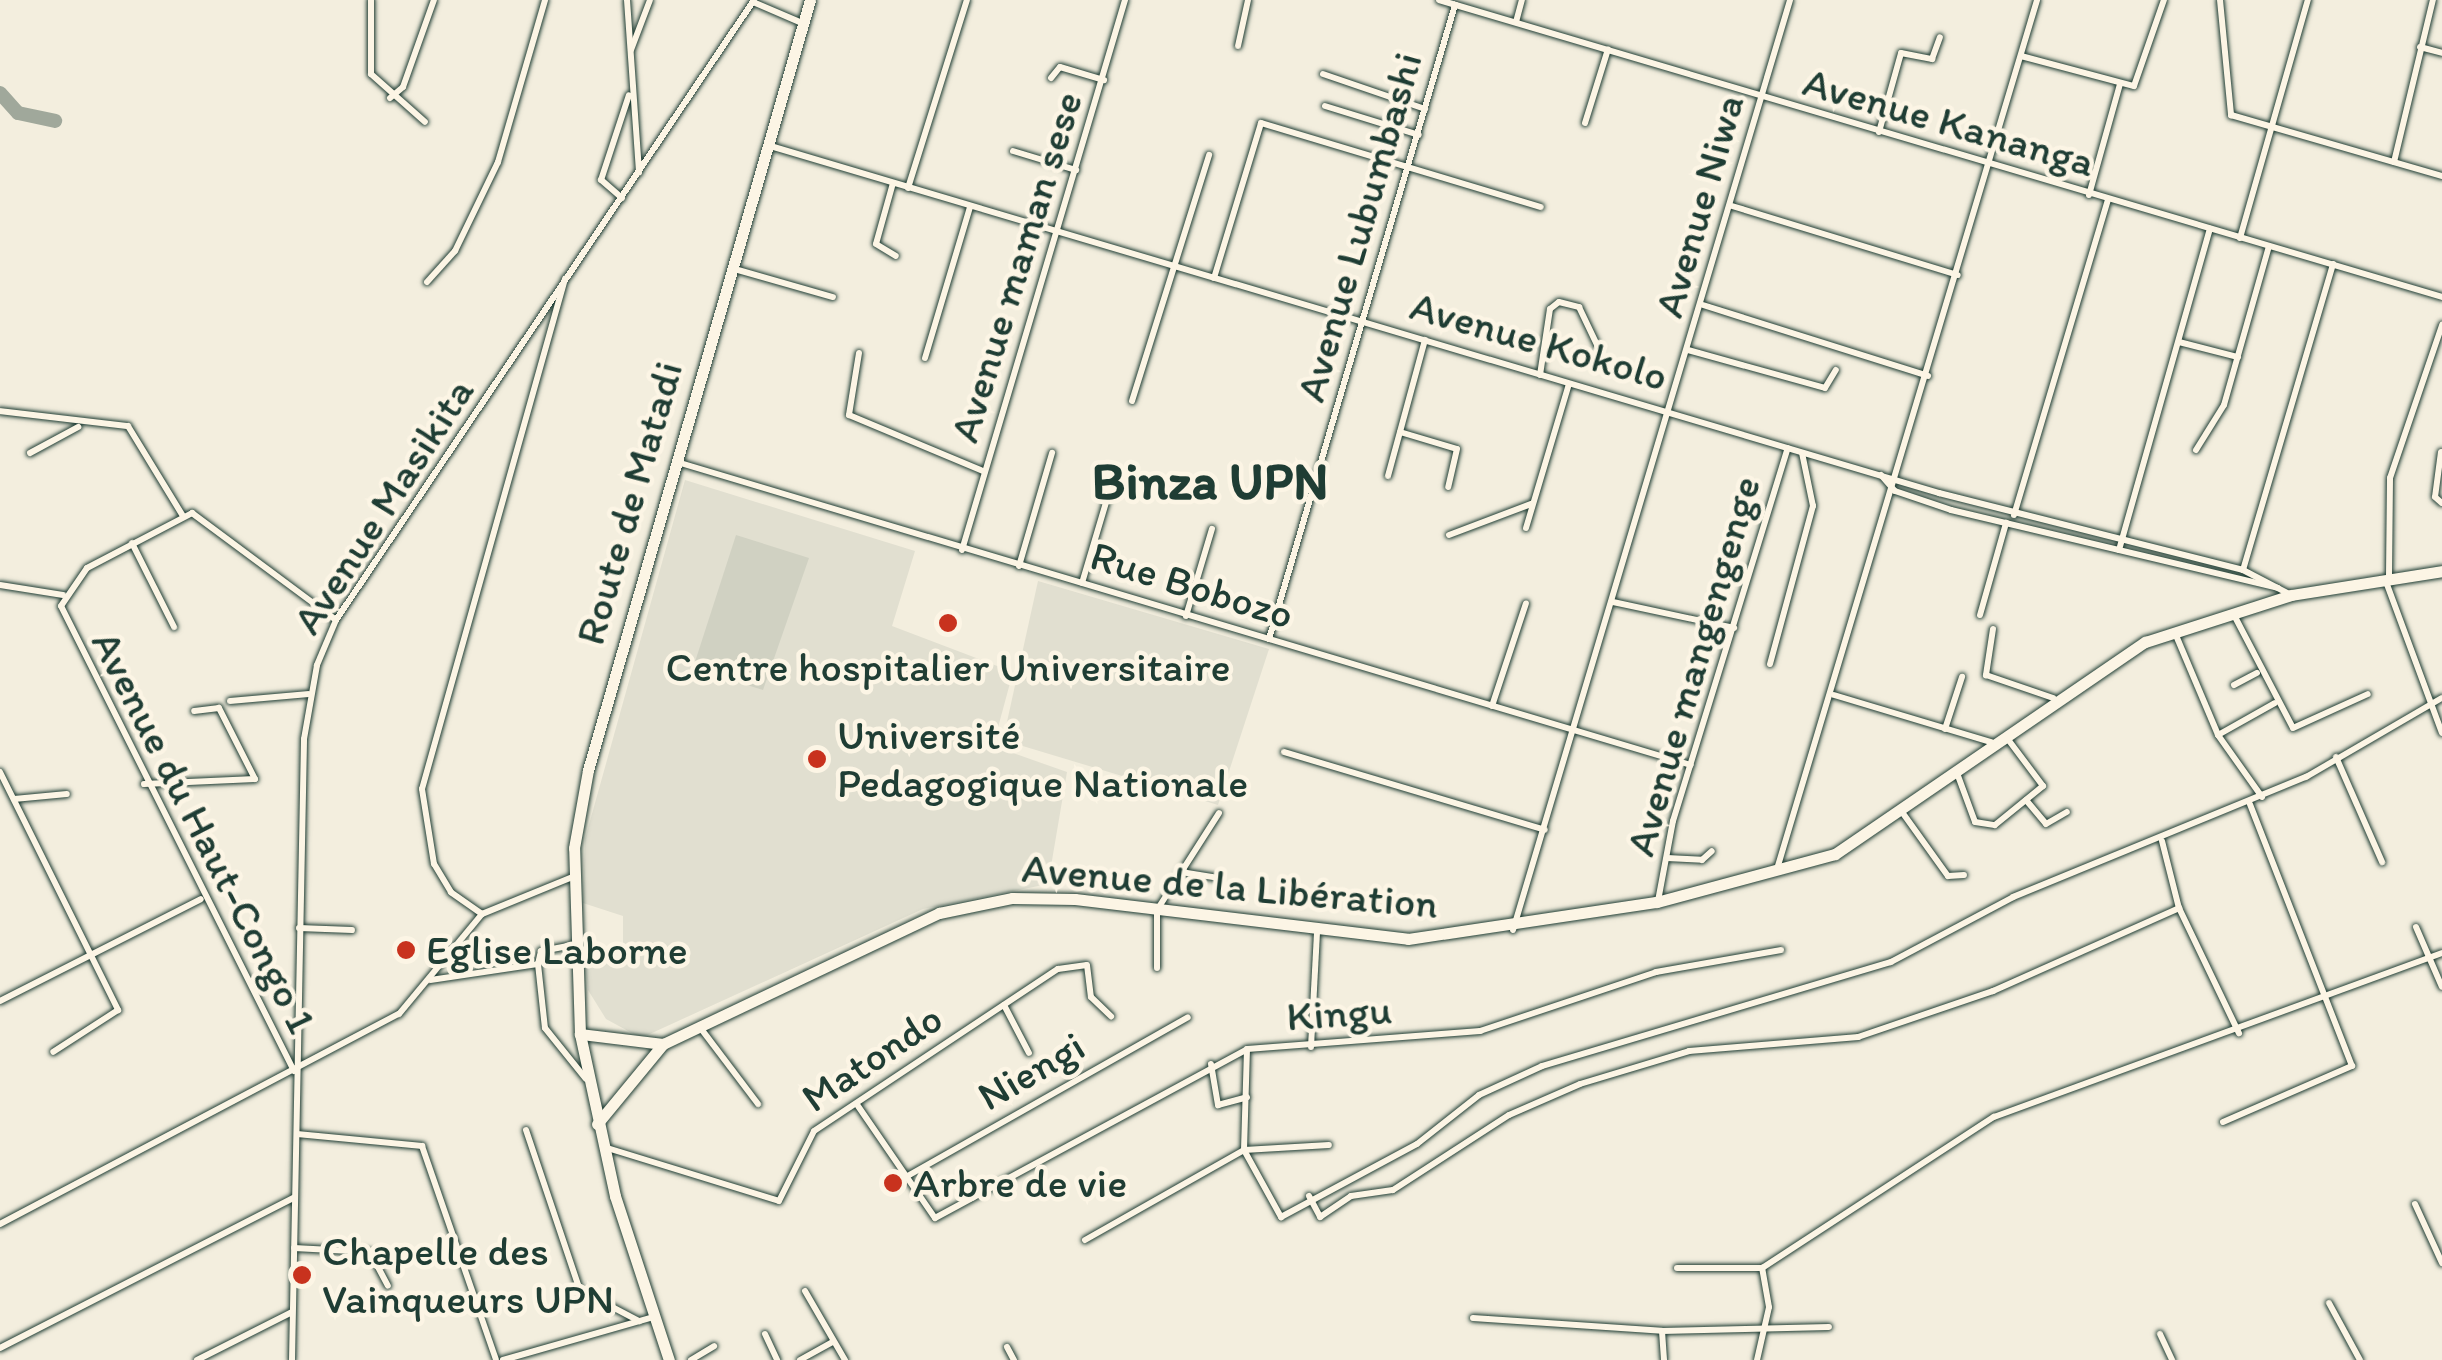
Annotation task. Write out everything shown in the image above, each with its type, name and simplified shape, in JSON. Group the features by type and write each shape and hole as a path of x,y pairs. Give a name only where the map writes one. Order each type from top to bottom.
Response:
{"main road":[{"name":"Route de Matadi","path":"586,1078 573,945 588,770 810,0"},
{"name":"Avenue de la Libération","path":"597,1124 663,1044 939,913 1033,897 1317,932 1408,939 1514,930 1658,902 1775,875 1835,854 1902,812 2053,698 2174,632 2233,614 2285,592 2442,571"},
{"path":"580,1034 663,1044"},
{"path":"586,1078 602,1146 669,1360"}],"street":[{"path":"372,0 371,74 390,98 425,122"},
{"path":"390,98 403,88 434,0"},
{"path":"427,282 455,251 498,162 545,0"},
{"path":"626,0 629,95 640,174"},
{"path":"630,53 650,0"},
{"path":"908,188 967,0"},
{"name":"Avenue maman sese","path":"962,550 1126,0"},
{"path":"1238,46 1248,0"},
{"name":"Avenue Kananga","path":"1439,0 2442,297"},
{"path":"1516,22 1522,0"},
{"name":"Avenue Niwa","path":"1514,930 1671,412 1790,0"},
{"path":"1775,875 1899,479 2037,0"},
{"path":"2022,56 2120,84 2143,80 2164,0"},
{"path":"2220,0 2229,110 2271,128 2442,176"},
{"path":"2240,238 2308,0"},
{"path":"2394,162 2433,0"},
{"path":"753,1 802,23"},
{"name":"Avenue Masikita","path":"292,1360 295,1073 309,694 336,620 445,471 564,279 640,174 753,1"},
{"name":"Avenue Lubumbashi","path":"1269,639 1410,168 1454,5"},
{"path":"1879,132 1901,53 1932,60 1940,37"},
{"path":"2420,47 2442,53"},
{"path":"1585,124 1608,49"},
{"path":"1051,78 1060,67 1104,80"},
{"path":"1323,74 1425,110"},
{"path":"2089,194 2120,84"},
{"path":"622,198 601,180 629,95"},
{"path":"1324,106 1418,135"},
{"path":"1214,278 1258,125 1541,208"},
{"name":"Avenue Kokolo","path":"766,145 2015,514 2243,570 2285,592"},
{"path":"1013,151 1076,170"},
{"path":"1132,401 1208,155"},
{"path":"893,184 876,244 896,256"},
{"path":"1980,616 2015,514 2108,200"},
{"path":"1732,206 1958,275"},
{"path":"925,358 970,207"},
{"path":"2120,550 2210,228"},
{"path":"2196,450 2222,410 2269,246"},
{"path":"2243,570 2333,264"},
{"path":"730,267 833,297"},
{"path":"482,914 451,892 434,864 422,789 564,279"},
{"path":"1540,375 1550,308 1559,302 1579,307 1600,348"},
{"path":"1702,305 1928,376"},
{"path":"2442,325 2390,478 2386,576 2442,733"},
{"path":"1388,476 1425,340"},
{"path":"2179,342 2238,357"},
{"path":"1688,350 1824,388 1836,370"},
{"path":"859,353 849,415 985,472"},
{"path":"1526,528 1569,384"},
{"path":"0,411 79,426 128,426 184,516 198,513 336,620"},
{"path":"30,453 79,426"},
{"path":"1400,432 1457,449 1448,487"},
{"name":"Avenue mangengenge","path":"1658,902 1691,764 1788,448"},
{"path":"1770,664 1813,506 1802,452"},
{"path":"2441,452 2434,497 2442,504"},
{"path":"1020,566 1052,453"},
{"name":"Rue Bobozo","path":"676,462 1691,764"},
{"path":"1880,474 1895,491 2009,524 2285,592"},
{"path":"1082,583 1107,499"},
{"path":"1449,535 1532,504"},
{"name":"Avenue du Haut-Congo 1","path":"184,516 132,544 62,595 68,634 201,898 295,1073"},
{"path":"1186,616 1212,529"},
{"path":"132,544 174,627"},
{"path":"0,585 62,595"},
{"path":"1613,602 1734,628"},
{"path":"1492,706 1526,603"},
{"path":"2233,614 2258,673 2293,728 2368,694"},
{"path":"1993,628 1986,675 2053,698"},
{"path":"2174,632 2218,736 2262,798"},
{"path":"2234,685 2258,673"},
{"path":"1945,729 1962,676"},
{"path":"230,701 309,694"},
{"path":"1834,695 1991,742"},
{"path":"1247,1049 1244,1150 1274,1214 1368,1172 1478,1094 1542,1066 1891,962 2013,897 2250,804 2442,698"},
{"path":"2218,736 2275,703"},
{"path":"144,784 255,779 222,711 194,710"},
{"path":"1956,769 1981,827 2026,800 2042,782 2003,733"},
{"path":"1284,752 1545,830"},
{"path":"2336,757 2382,862"},
{"path":"0,772 118,1014 53,1052"},
{"path":"14,799 67,794"},
{"path":"2026,800 2046,824 2067,812"},
{"path":"2223,1122 2352,1066 2330,999 2250,804"},
{"path":"1902,812 1948,876 1964,875"},
{"path":"1157,968 1157,910 1219,813"},
{"path":"2162,840 2178,908 2239,1033"},
{"path":"1667,858 1702,860 1712,851"},
{"path":"1181,872 1217,878"},
{"path":"0,1224 295,1073 399,1014 482,914 576,876"},
{"path":"0,1001 201,898"},
{"path":"1309,1196 1320,1217 1351,1196 1393,1190 1509,1114 1580,1084 1689,1050 1858,1037 1992,991 2178,908"},
{"path":"2416,927 2442,988"},
{"path":"299,928 352,930"},
{"path":"1311,1047 1317,932"},
{"path":"573,945 541,951 538,964 545,1028 586,1078"},
{"name":"Kingu","path":"904,1178 932,1218 1211,1064 1247,1049 1480,1031 1656,972 1781,950"},
{"path":"1677,1268 1762,1268 1994,1118 2239,1033 2442,953"},
{"name":"Matondo","path":"602,1146 779,1200 814,1131 858,1106 1004,1005 1080,962 1095,1006 1110,1016"},
{"path":"429,980 538,964"},
{"path":"1004,1005 1029,1054"},
{"name":"Niengi","path":"904,1178 1188,1017"},
{"path":"698,1025 758,1104"},
{"path":"1211,1064 1218,1105 1247,1097"},
{"path":"858,1106 904,1178"},
{"path":"526,1130 580,1290 639,1321"},
{"path":"297,1134 422,1146 500,1360 655,1316"},
{"path":"1085,1240 1244,1150 1329,1144"},
{"path":"0,1348 295,1197"},
{"path":"2414,1204 2442,1262"},
{"path":"294,1248 370,1252 388,1286"},
{"path":"1757,1360 1770,1296 1762,1268"},
{"path":"805,1291 845,1360"},
{"path":"2329,1304 2360,1360"},
{"path":"197,1360 294,1312"},
{"path":"1473,1318 1662,1332 1830,1327"},
{"path":"1662,1332 1664,1360"},
{"path":"764,1334 777,1360"},
{"path":"2160,1334 2172,1360"},
{"path":"800,1360 833,1342"},
{"path":"692,1360 714,1346"},
{"path":"1007,1347 1014,1360"}],"shaded area":[{"name":"Université Pedagogique Nationale","path":"685,480 915,551 892,626 1013,672 993,746 1067,772 1048,884 923,909 641,1038 606,1019 588,990 586,968 623,952 623,916 583,903 585,839"},
{"path":"736,535 809,558 763,690 693,668"},
{"path":"1038,581 1269,649 1218,805 1003,740"}],"waterway":[{"path":"0,93 18,113 55,121"}],"place":[{"name":"Centre hospitalier Universitaire","path":"948,623"},
{"name":"Université Pedagogique Nationale","path":"817,759"},
{"name":"Eglise Laborne","path":"406,950"},
{"name":"Arbre de vie","path":"893,1183"},
{"name":"Chapelle des Vainqueurs UPN","path":"302,1275"}],"district":[{"name":"Binza UPN","path":"1210,482"}]}
